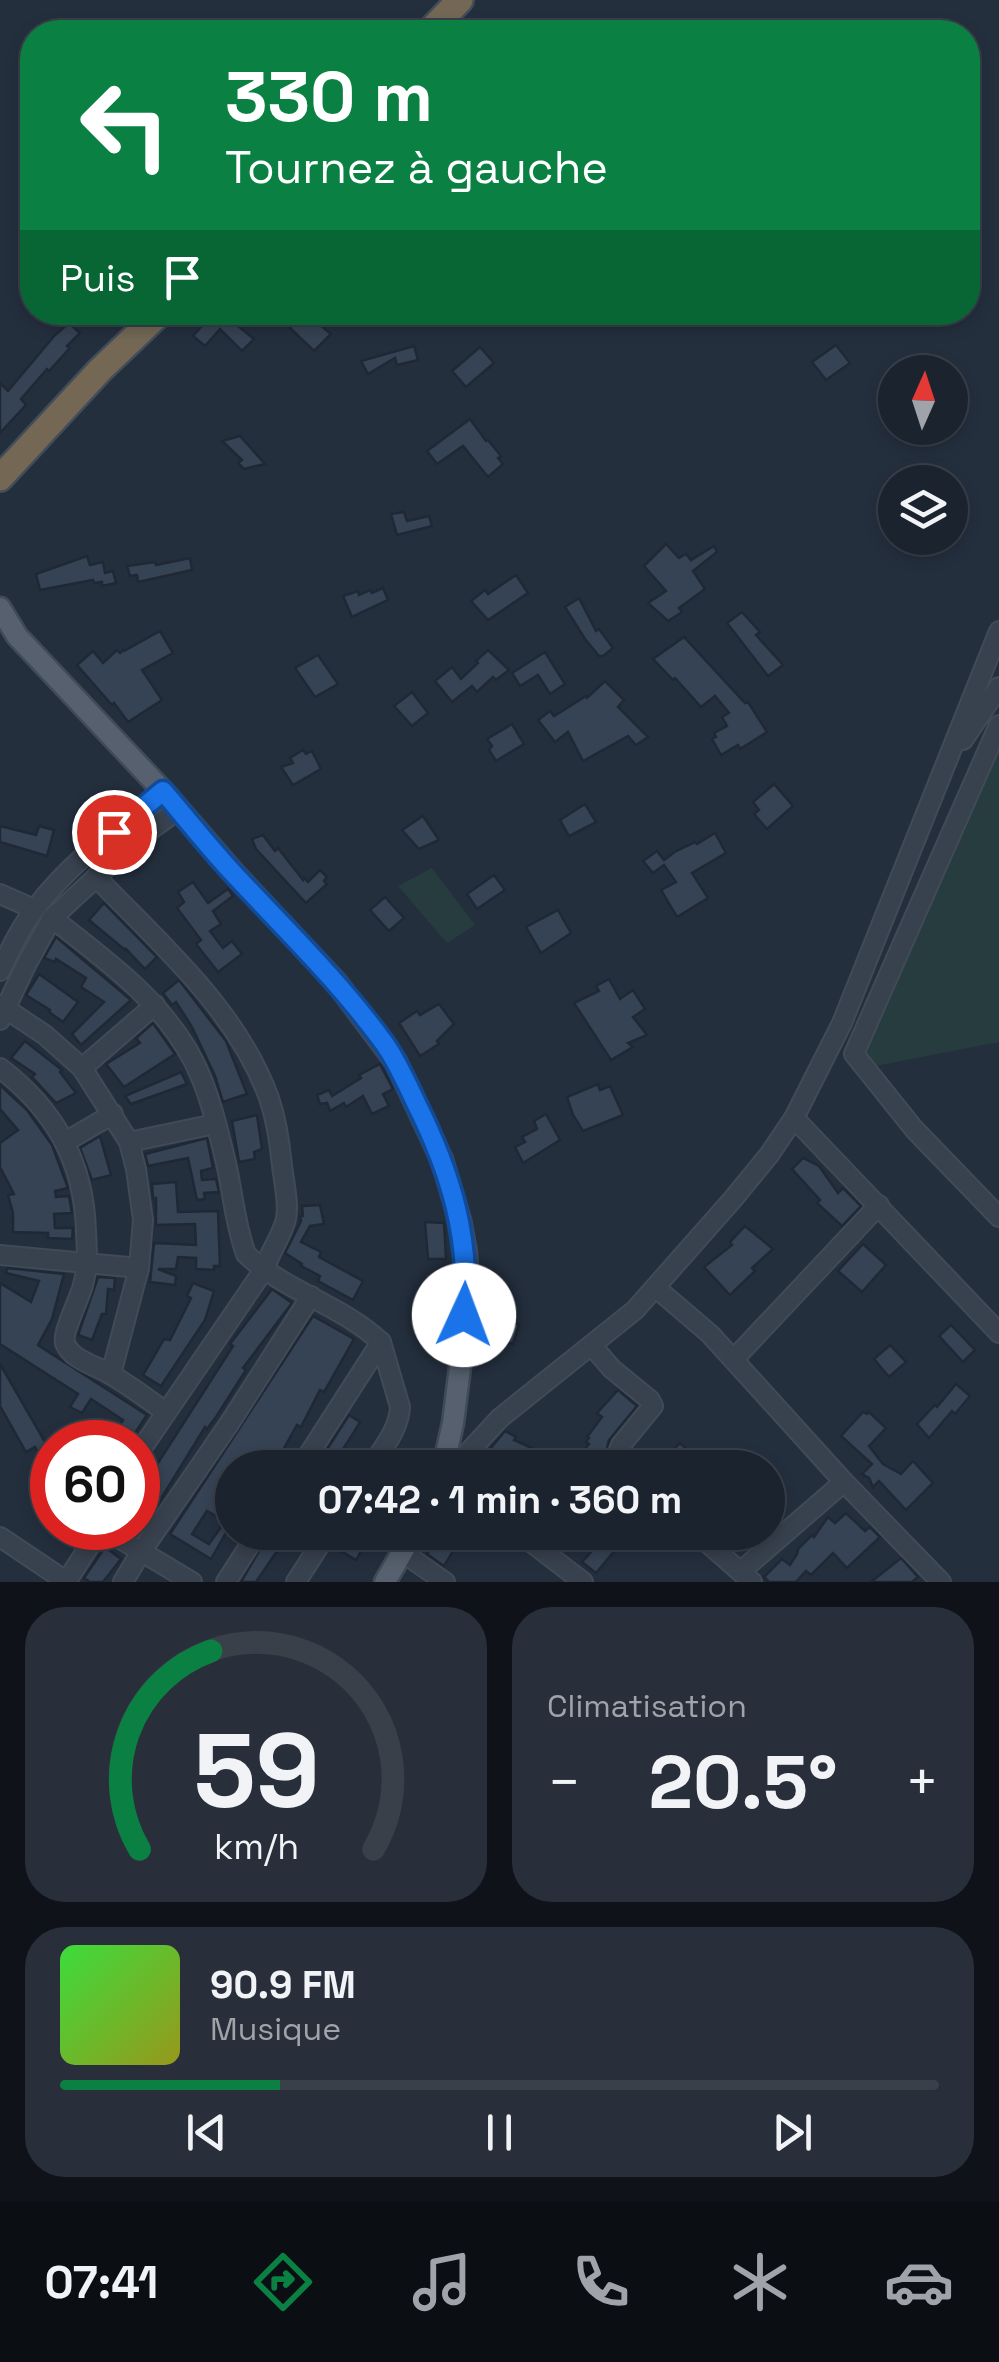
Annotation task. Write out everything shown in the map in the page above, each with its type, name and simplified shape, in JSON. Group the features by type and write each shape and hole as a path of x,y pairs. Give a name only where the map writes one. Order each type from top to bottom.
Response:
{"highway":[{"path":"441,20 460,0"},
{"path":"0,478 100,370 148,325"}],"main road":[{"path":"0,608 9,630 163,791 336,982 396,1062 442,1160 466,1253 459,1380 446,1450"}],"street":[{"path":"471,1450 500,1418 635,1310 769,1155 794,1118 842,1023 999,631"},
{"path":"944,769 999,687"},
{"path":"999,725 854,1054 914,1129 999,1217"},
{"path":"0,971 15,940 43,913 98,845 163,791"},
{"path":"111,1374 139,1268 143,1220 129,1142 82,1068 45,1035 2,1011 43,913 96,877 178,810"},
{"path":"96,877 180,962 248,1053 270,1100 287,1204 286,1220 265,1268 160,1421"},
{"path":"0,894 43,913 110,964 156,1005 183,1042 195,1064 215,1124 246,1254 358,1322 381,1342 400,1407 396,1428 383,1450"},
{"path":"82,1068 156,1005"},
{"path":"0,1068 27,1089 65,1142 77,1167 86,1206 88,1264 64,1342 73,1355 111,1374 166,1412"},
{"path":"65,1142 113,1114"},
{"path":"794,1118 999,1333"},
{"path":"129,1142 215,1124"},
{"path":"734,1359 879,1205"},
{"path":"0,1255 139,1268"},
{"path":"656,1288 710,1334 941,1582"},
{"path":"123,1582 311,1296"},
{"path":"312,1450 381,1342"},
{"path":"592,1346 653,1406 619,1450"},
{"path":"715,1550 746,1577 844,1482"},
{"path":"0,1562 6,1541 66,1582 87,1550"},
{"path":"137,1550 192,1582"},
{"path":"226,1582 246,1550"},
{"path":"296,1582 316,1550"},
{"path":"541,1550 583,1582"},
{"path":"394,1558 445,1582"}],"green space":[{"path":"999,717 999,1042 865,1068 854,1054"},
{"path":"432,868 475,925 447,943 398,886"}],"building":[{"path":"67,325 80,333 21,399 26,405 0,433 0,383 8,391"},
{"path":"203,325 237,325 254,339 242,351 220,329 205,346 193,336"},
{"path":"320,325 331,334 314,351 290,328"},
{"path":"836,345 850,363 826,380 812,362"},
{"path":"414,346 418,360 397,365 395,358 368,374 361,361"},
{"path":"480,347 494,363 466,387 452,371"},
{"path":"470,419 501,456 498,458 503,464 488,477 463,446 437,464 427,451"},
{"path":"240,436 265,464 244,469 238,463 242,460 222,441"},
{"path":"404,512 407,521 429,516 432,526 397,535 391,514"},
{"path":"666,544 679,558 686,554 691,560 714,546 717,552 693,571 705,589 668,621 648,603 666,591 644,566"},
{"path":"87,556 90,565 103,562 105,573 113,571 116,583 102,586 102,582 93,580 40,590 36,574"},
{"path":"190,558 192,570 138,582 137,575 130,576 127,566 155,562 156,565"},
{"path":"516,575 528,593 488,620 471,601"},
{"path":"383,588 388,600 352,617 343,596"},
{"path":"579,598 596,631 599,629 613,648 603,656 585,639 565,607"},
{"path":"742,612 783,665 768,676 727,623"},
{"path":"160,631 173,653 142,670 162,700 128,722 77,665 93,651 103,663 117,650 120,653"},
{"path":"684,637 748,702 767,732 740,749 738,745 721,755 712,739 716,737 714,733 727,726 722,717 729,713 715,696 701,707 653,659"},
{"path":"488,650 509,670 496,680 493,677 477,692 472,686 452,702 435,681 452,667 461,679"},
{"path":"545,652 565,684 550,694 538,675 520,686 512,673"},
{"path":"318,655 338,684 315,697 295,668"},
{"path":"605,681 624,700 618,707 648,737 636,745 628,736 583,761 568,732 555,742 538,720 550,711 554,716 587,698"},
{"path":"412,692 428,713 412,726 394,706"},
{"path":"512,724 524,744 496,761 487,739"},
{"path":"303,750 306,754 312,751 321,769 293,785 281,767 293,763 290,758"},
{"path":"774,784 793,806 767,829 754,814 759,810 753,802"},
{"path":"585,804 596,822 569,836 560,820"},
{"path":"423,816 439,840 419,849 402,830"},
{"path":"0,826 36,835 39,826 54,830 47,856 0,842"},
{"path":"715,833 726,853 692,873 708,898 677,917 661,890 676,882 664,865 653,873 643,861 657,851 664,860"},
{"path":"263,835 303,880 308,882 320,870 327,877 327,884 306,903 256,849 252,839"},
{"path":"494,875 505,890 477,909 467,894"},
{"path":"193,882 208,903 228,889 233,896 213,911 221,924 210,931 223,948 232,941 242,954 218,972 196,944 201,940 177,908 184,902 178,892"},
{"path":"385,897 404,918 389,931 370,910"},
{"path":"104,903 157,957 145,969 89,920"},
{"path":"558,910 571,933 541,953 526,927"},
{"path":"56,937 131,1000 81,1045 72,1034 104,1002 81,987 86,978 56,959 55,962 44,958"},
{"path":"39,974 78,1002 63,1022 26,995"},
{"path":"609,979 620,999 633,990 645,1009 633,1017 647,1035 628,1043 633,1047 611,1060 574,1003 599,991 596,986"},
{"path":"179,980 226,1041 247,1094 223,1102 192,1027 176,1002 172,1005 163,993"},
{"path":"439,1004 454,1024 437,1041 439,1044 420,1056 399,1023 417,1011 420,1015"},
{"path":"153,1023 175,1054 124,1087 106,1064 140,1043 136,1038"},
{"path":"25,1041 62,1070 76,1093 56,1103 32,1077 35,1074 11,1058"},
{"path":"380,1064 393,1089 383,1094 389,1106 372,1114 363,1096 330,1111 327,1103 320,1104 317,1095 329,1090 332,1096"},
{"path":"181,1072 187,1084 131,1104 125,1096"},
{"path":"598,1084 600,1090 610,1086 623,1115 583,1131 567,1097"},
{"path":"0,1085 27,1110 52,1145 68,1188 55,1191 56,1197 69,1196 72,1213 54,1214 55,1228 73,1228 72,1239 48,1238 48,1233 13,1232 8,1195 14,1194 0,1167 0,1143 18,1130 0,1109"},
{"path":"546,1114 560,1140 523,1163 515,1147 525,1142 522,1137 537,1129 534,1121"},
{"path":"257,1115 262,1149 254,1152 255,1159 239,1162 232,1121"},
{"path":"100,1136 111,1175 92,1180 80,1148"},
{"path":"207,1138 213,1168 201,1171 202,1180 216,1179 219,1192 204,1193 205,1199 197,1200 188,1158 148,1166 145,1154"},
{"path":"803,1158 819,1166 838,1193 843,1188 861,1206 842,1226 817,1203 820,1200 792,1169"},
{"path":"176,1182 178,1212 218,1211 220,1266 214,1266 214,1270 196,1269 196,1258 178,1257 176,1269 158,1269 176,1276 175,1285 150,1282 154,1243 196,1245 195,1224 156,1225 152,1184"},
{"path":"320,1205 324,1224 310,1226 301,1242 321,1252 319,1257 363,1281 353,1300 318,1281 320,1276 285,1253 303,1216 302,1206"},
{"path":"425,1222 444,1223 446,1259 428,1259"},
{"path":"745,1226 773,1249 730,1295 704,1267 732,1245 730,1242"},
{"path":"863,1244 886,1265 862,1292 838,1271"},
{"path":"7,1268 64,1274 52,1319 38,1345 147,1415 144,1420 123,1420 91,1399 82,1413 70,1407 78,1394 0,1344 0,1283 31,1302 39,1281 6,1273"},
{"path":"98,1277 115,1278 114,1290 108,1289 106,1314 102,1314 92,1340 78,1335"},
{"path":"193,1283 214,1291 205,1320 161,1386 143,1375 164,1339 170,1340 191,1298 187,1296"},
{"path":"272,1289 292,1303 243,1368 246,1370 160,1500 160,1460 233,1346 230,1344"},
{"path":"489,1310 519,1325 513,1344 481,1332"},
{"path":"313,1316 354,1339 324,1392 320,1390 301,1427 297,1425 283,1450 225,1450"},
{"path":"951,1325 975,1350 963,1362 939,1336"},
{"path":"890,1345 906,1362 889,1377 874,1359"},
{"path":"0,1364 32,1420 30,1450 26,1452 0,1406"},
{"path":"956,1384 970,1396 929,1438 917,1424"},
{"path":"618,1390 637,1406 609,1440 606,1450 587,1450 587,1437 602,1417 597,1413"},
{"path":"863,1412 869,1412 886,1428 869,1446 883,1464 901,1474 913,1461 933,1483 906,1510 879,1481 873,1487 862,1474 872,1464 841,1436"},
{"path":"349,1415 360,1422 342,1450 327,1450"},
{"path":"505,1431 536,1450 492,1450"},
{"path":"215,1465 215,1515 207,1511 192,1534 209,1544 215,1536 216,1550 211,1559 170,1534"},
{"path":"846,1513 865,1531 870,1527 880,1537 847,1568 833,1553 811,1575 806,1571 796,1582 769,1582 764,1577 782,1559 790,1565 798,1549 814,1537 828,1517 835,1523"},
{"path":"103,1550 121,1559 103,1582 84,1578"},
{"path":"260,1550 278,1550 256,1582 241,1582"},
{"path":"340,1550 362,1550 356,1560"},
{"path":"430,1550 454,1550 444,1566 427,1554"},
{"path":"593,1550 615,1550 596,1573 582,1562"},
{"path":"901,1558 918,1577 912,1582 871,1582"}],"route":[{"path":"114,832 163,791 336,982 384,1044 429,1128 449,1182 466,1253 464,1315"}]}
